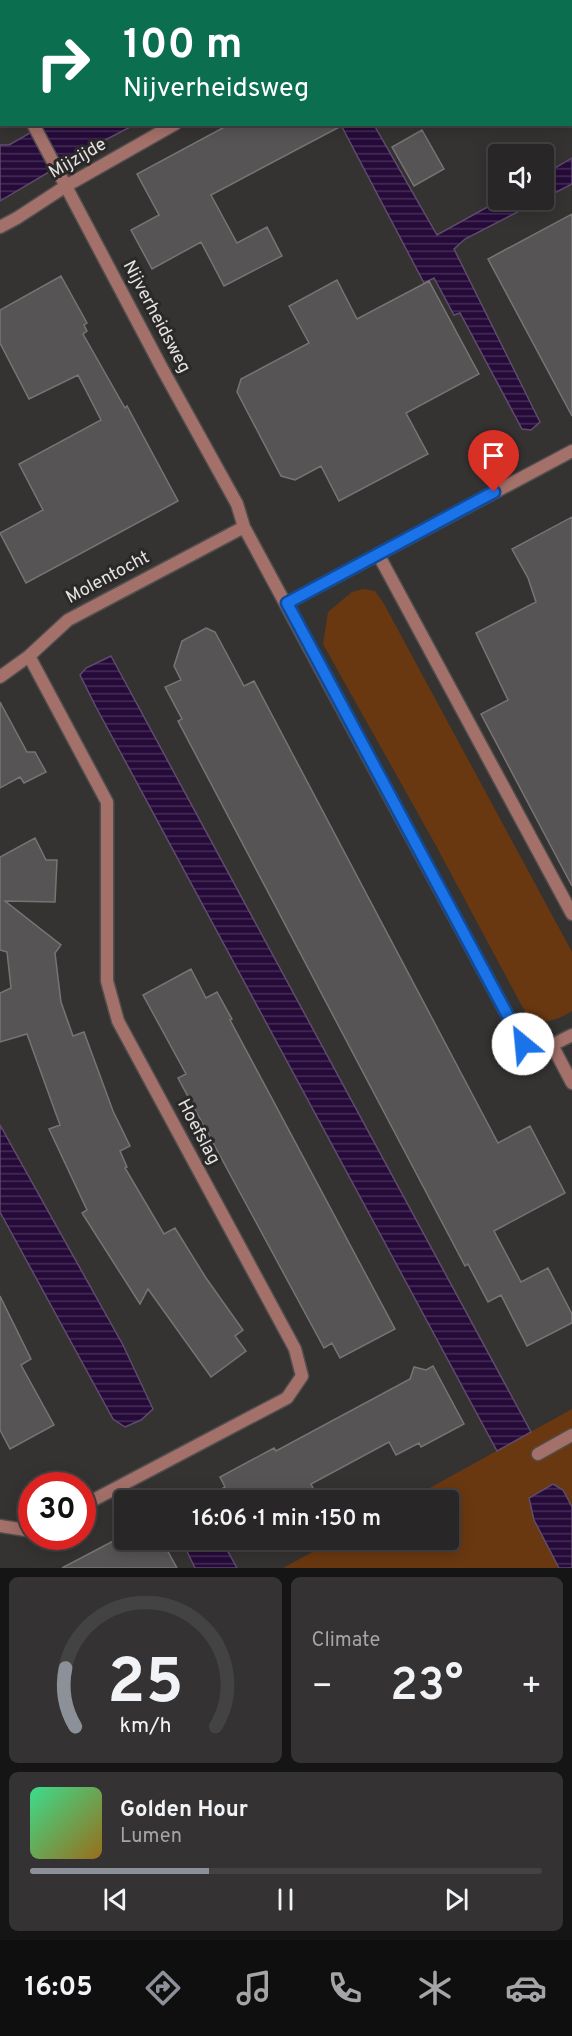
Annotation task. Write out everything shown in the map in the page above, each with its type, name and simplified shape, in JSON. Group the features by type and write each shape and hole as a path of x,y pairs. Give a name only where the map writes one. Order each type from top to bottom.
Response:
{"street":[{"name":"Nijverheidsweg","path":"34,126 237,504 244,527 523,1044 552,1045"},
{"name":"Mijzijde","path":"0,227 66,186 171,126"},
{"path":"287,603 572,451"},
{"name":"Molentocht","path":"0,677 29,656 68,620 244,527"},
{"path":"378,554 572,914"},
{"name":"Hoefslag","path":"29,656 107,802 107,981 118,1021 295,1349 302,1376 286,1398 96,1499"},
{"path":"572,1035 552,1045 572,1083"},
{"path":"538,1454 572,1435"},
{"path":"0,1526 18,1529"}],"shaded area":[{"path":"42,126 132,126 86,150 0,201 0,145 9,145"},
{"path":"342,126 375,126 437,235 488,207 488,210 522,210 465,239 454,249 540,422 531,430 522,429 460,313 454,315 434,278 424,283"},
{"path":"572,158 572,184 554,193 554,169"},
{"path":"363,589 375,591 384,604 572,952 572,1011 562,1017 531,1023 434,842 323,644 328,612 352,592"},
{"path":"111,656 531,1432 497,1451 80,675 86,668"},
{"path":"0,1125 123,1345 153,1409 141,1420 125,1427 113,1419 0,1212"},
{"path":"572,1409 572,1507 563,1490 534,1520 559,1568 283,1568 316,1550 459,1550 459,1490 426,1490"},
{"path":"553,1484 563,1490 572,1507 572,1568 559,1568 534,1520 529,1498"},
{"path":"186,1550 227,1550 237,1568 195,1568"}],"building":[{"path":"226,126 341,126 211,195 237,243 267,227 282,256 224,286 201,242 152,269 131,230 159,215 137,174"},
{"path":"422,130 444,169 414,186 392,147"},
{"path":"572,214 572,416 488,259"},
{"path":"61,276 87,323 84,325 87,331 83,334 125,408 127,406 178,501 26,583 0,533 43,510 19,464 101,420 78,375 29,399 0,343 0,310"},
{"path":"337,280 357,319 429,281 479,374 406,413 428,454 339,501 321,466 295,480 281,476 237,392 241,379 309,343 289,306"},
{"path":"572,517 572,886 481,714 508,700 476,633 536,602 528,578 512,549"},
{"path":"206,628 215,632 244,686 254,681 498,1143 530,1126 565,1193 494,1231 521,1282 548,1268 572,1314 572,1323 527,1346 501,1295 488,1302 468,1264 465,1266 178,721 182,719 165,687 181,680 174,666 182,641"},
{"path":"0,702 27,752 35,752 46,772 24,783 20,777 0,788"},
{"path":"35,838 46,860 57,860 55,902 5,901 61,945 55,953 61,1002 73,1036 84,1032 113,1111 130,1146 120,1151 127,1167 125,1168 164,1234 175,1228 206,1278 243,1330 235,1336 246,1351 211,1377 148,1289 140,1304 82,1213 87,1210 49,1129 60,1125 27,1034 0,1042 0,993 11,988 7,952 0,950 0,857"},
{"path":"191,969 206,998 217,992 395,1329 340,1358 332,1343 324,1348 178,1078 186,1074 143,995"},
{"path":"0,1296 31,1359 21,1365 54,1425 10,1449 0,1430"},
{"path":"433,1366 464,1424 421,1447 419,1443 396,1455 389,1442 311,1484 314,1490 220,1490 225,1487 220,1477 274,1448 276,1451 410,1379 414,1367 426,1370"},
{"path":"114,1541 114,1550 167,1550 177,1568 62,1568"}],"route":[{"path":"494,492 287,603 523,1044"}]}
